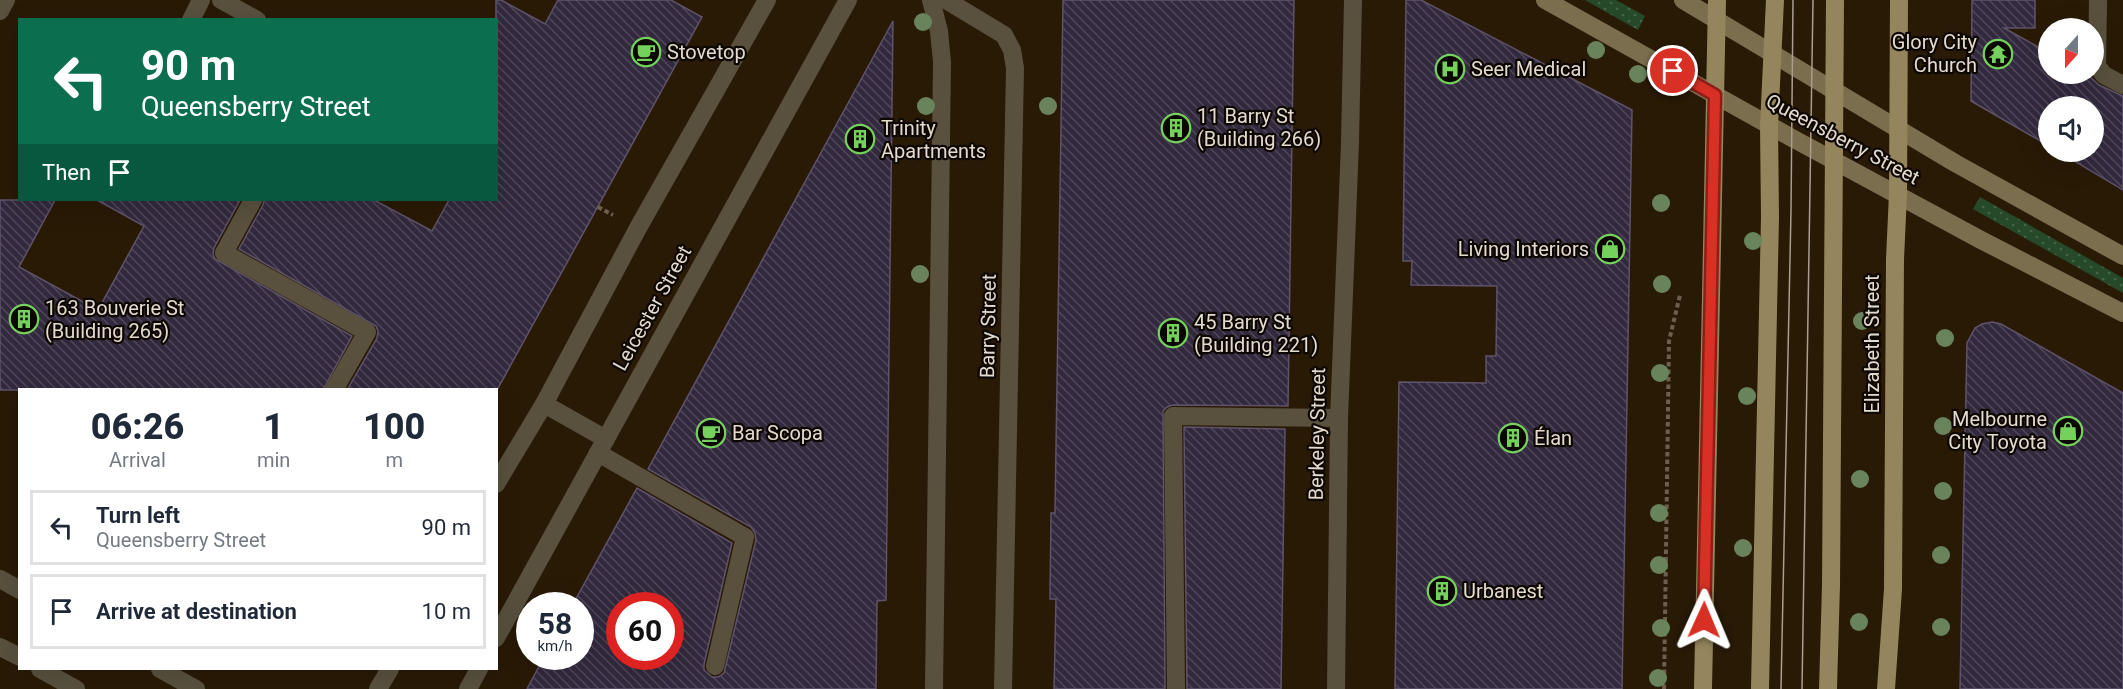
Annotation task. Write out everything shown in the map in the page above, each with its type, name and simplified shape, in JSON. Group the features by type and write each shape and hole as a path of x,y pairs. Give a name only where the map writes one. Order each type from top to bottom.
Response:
{"main road":[{"name":"Queensberry Street","path":"1545,0 1769,126 2123,313"},
{"name":"Queensberry Street","path":"1683,0 1898,129 2123,256"},
{"path":"1703,689 1717,0"},
{"path":"1760,689 1770,217 1769,126 1775,0"},
{"name":"Elizabeth Street","path":"1828,689 1831,585 1835,0"},
{"name":"Elizabeth Street","path":"1886,689 1893,589 1899,0"}],"street":[{"path":"0,11 6,0"},
{"path":"221,0 253,18"},
{"path":"498,481 544,404 638,228 767,0"},
{"name":"Leicester Street","path":"498,633 848,0"},
{"path":"931,0 939,31 942,62 934,689"},
{"name":"Barry Street","path":"946,0 1004,35 1012,50 1015,68 1003,689"},
{"name":"Berkeley Street","path":"1336,689 1339,418 1353,0"},
{"path":"2098,0 2097,66 2104,75 2123,85"},
{"path":"252,201 224,253 367,332 335,388"},
{"path":"544,404 602,446 745,537 715,666"},
{"path":"1176,689 1173,416 1339,418"},
{"path":"0,579 18,589"},
{"path":"0,647 18,656"},
{"path":"42,670 76,689"},
{"path":"162,670 196,689"},
{"path":"378,689 389,670"},
{"path":"468,689 478,670"}],"path":[{"path":"1664,689 1669,341 1682,288"}],"green space":[{"path":"1585,0 1616,0 1645,16 1638,30"},
{"path":"1980,197 2123,278 2123,293 1973,209"}],"building":[{"path":"496,0 501,0 545,24 558,0 671,0 702,17 498,388 348,388 377,338 376,326 239,249 264,201 376,201 432,231 448,201 498,201 498,18 496,18"},
{"path":"1063,0 1294,0 1288,406 1173,405 1163,411 1165,689 1054,689 1056,599 1050,599 1051,513 1055,513"},
{"path":"1406,0 1421,0 1632,110 1622,689 1395,689 1399,382 1486,383 1486,356 1496,356 1497,286 1411,285 1412,261 1403,261"},
{"path":"1972,0 2035,0 2035,28 2004,28 2038,47 2038,84 2098,84 2123,96 2123,190 2076,162 2104,162 2104,96 2038,96 2038,140 1971,101"},
{"path":"893,21 886,600 877,601 876,689 527,689 537,670 594,670 594,592 580,592 637,488 732,543 704,664 704,670 712,677 718,677 724,673 756,540 751,527 648,469"},
{"path":"0,200 54,201 19,267 98,310 144,226 99,201 239,201 214,248 215,259 352,336 324,388 18,388 18,390 0,390"},
{"path":"1992,322 2001,324 2123,393 2123,689 1960,689 1967,343 1975,328"},
{"path":"1184,427 1285,429 1281,689 1187,689"}],"tram line":[{"path":"1781,689 1793,0"},
{"path":"1802,689 1813,0"}],"place":[{"name":"Stovetop","path":"646,52"},
{"name":"Glory City Church","path":"1998,54"},
{"name":"Seer Medical","path":"1450,69"},
{"name":"11 Barry St (Building 266)","path":"1176,128"},
{"name":"Trinity Apartments","path":"860,139"},
{"name":"Living Interiors","path":"1610,249"},
{"name":"163 Bouverie St (Building 265)","path":"24,319"},
{"name":"45 Barry St (Building 221)","path":"1173,333"},
{"name":"Melbourne City Toyota","path":"2068,431"},
{"name":"Bar Scopa","path":"711,433"},
{"name":"Élan","path":"1513,438"},
{"name":"Urbanest","path":"1442,591"}],"route":[{"path":"1673,71 1715,95 1704,620"}]}
